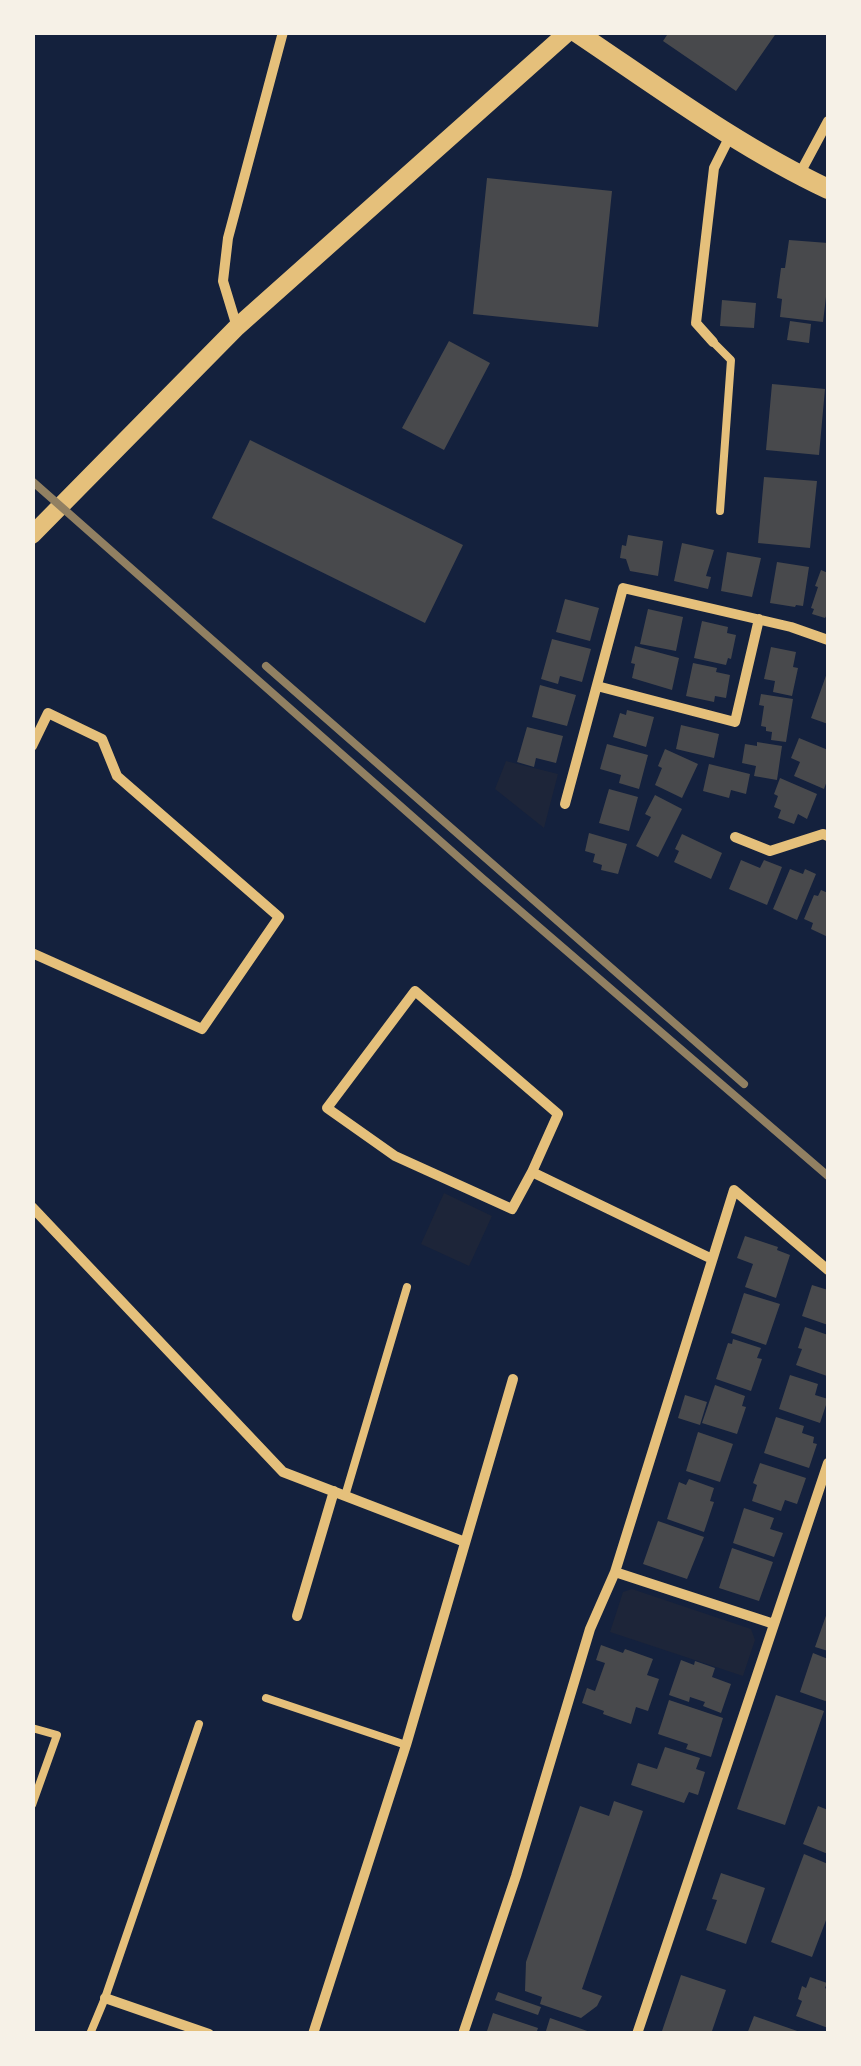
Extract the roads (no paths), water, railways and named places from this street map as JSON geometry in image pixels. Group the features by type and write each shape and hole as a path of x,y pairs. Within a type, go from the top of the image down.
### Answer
{"main road":[{"path":"572,32 731,135 828,189"}],"street":[{"path":"237,327 223,282 228,238 283,32"},
{"path":"32,535 237,327 572,32"},
{"path":"799,175 828,121"},
{"path":"714,342 696,323 714,168 731,135"},
{"path":"565,804 624,588 792,627 828,640"},
{"path":"596,686 735,722 758,619"},
{"path":"32,746 48,713 102,739 116,776 279,917 202,1029 32,953"},
{"path":"735,837 770,851 823,834 828,836"},
{"path":"415,991 558,1114 532,1172 512,1209 394,1156 327,1108 415,991"},
{"path":"532,1172 712,1259"},
{"path":"463,2034 516,1876 590,1630 615,1572 734,1190 828,1270"},
{"path":"32,1207 283,1472 466,1542"},
{"path":"312,2034 406,1744 513,1379"},
{"path":"637,2034 828,1463"},
{"path":"297,1616 340,1494"},
{"path":"615,1572 774,1624"},
{"path":"105,1998 173,2028 210,2034"}],"lane":[{"path":"714,342 731,360 720,511"},
{"path":"340,1494 407,1287"},
{"path":"266,1698 406,1744"},
{"path":"90,2034 199,1724"},
{"path":"32,1728 57,1735 32,1804"}],"railway":[{"path":"32,481 482,878 828,1176"},
{"path":"266,666 744,1084"}]}
